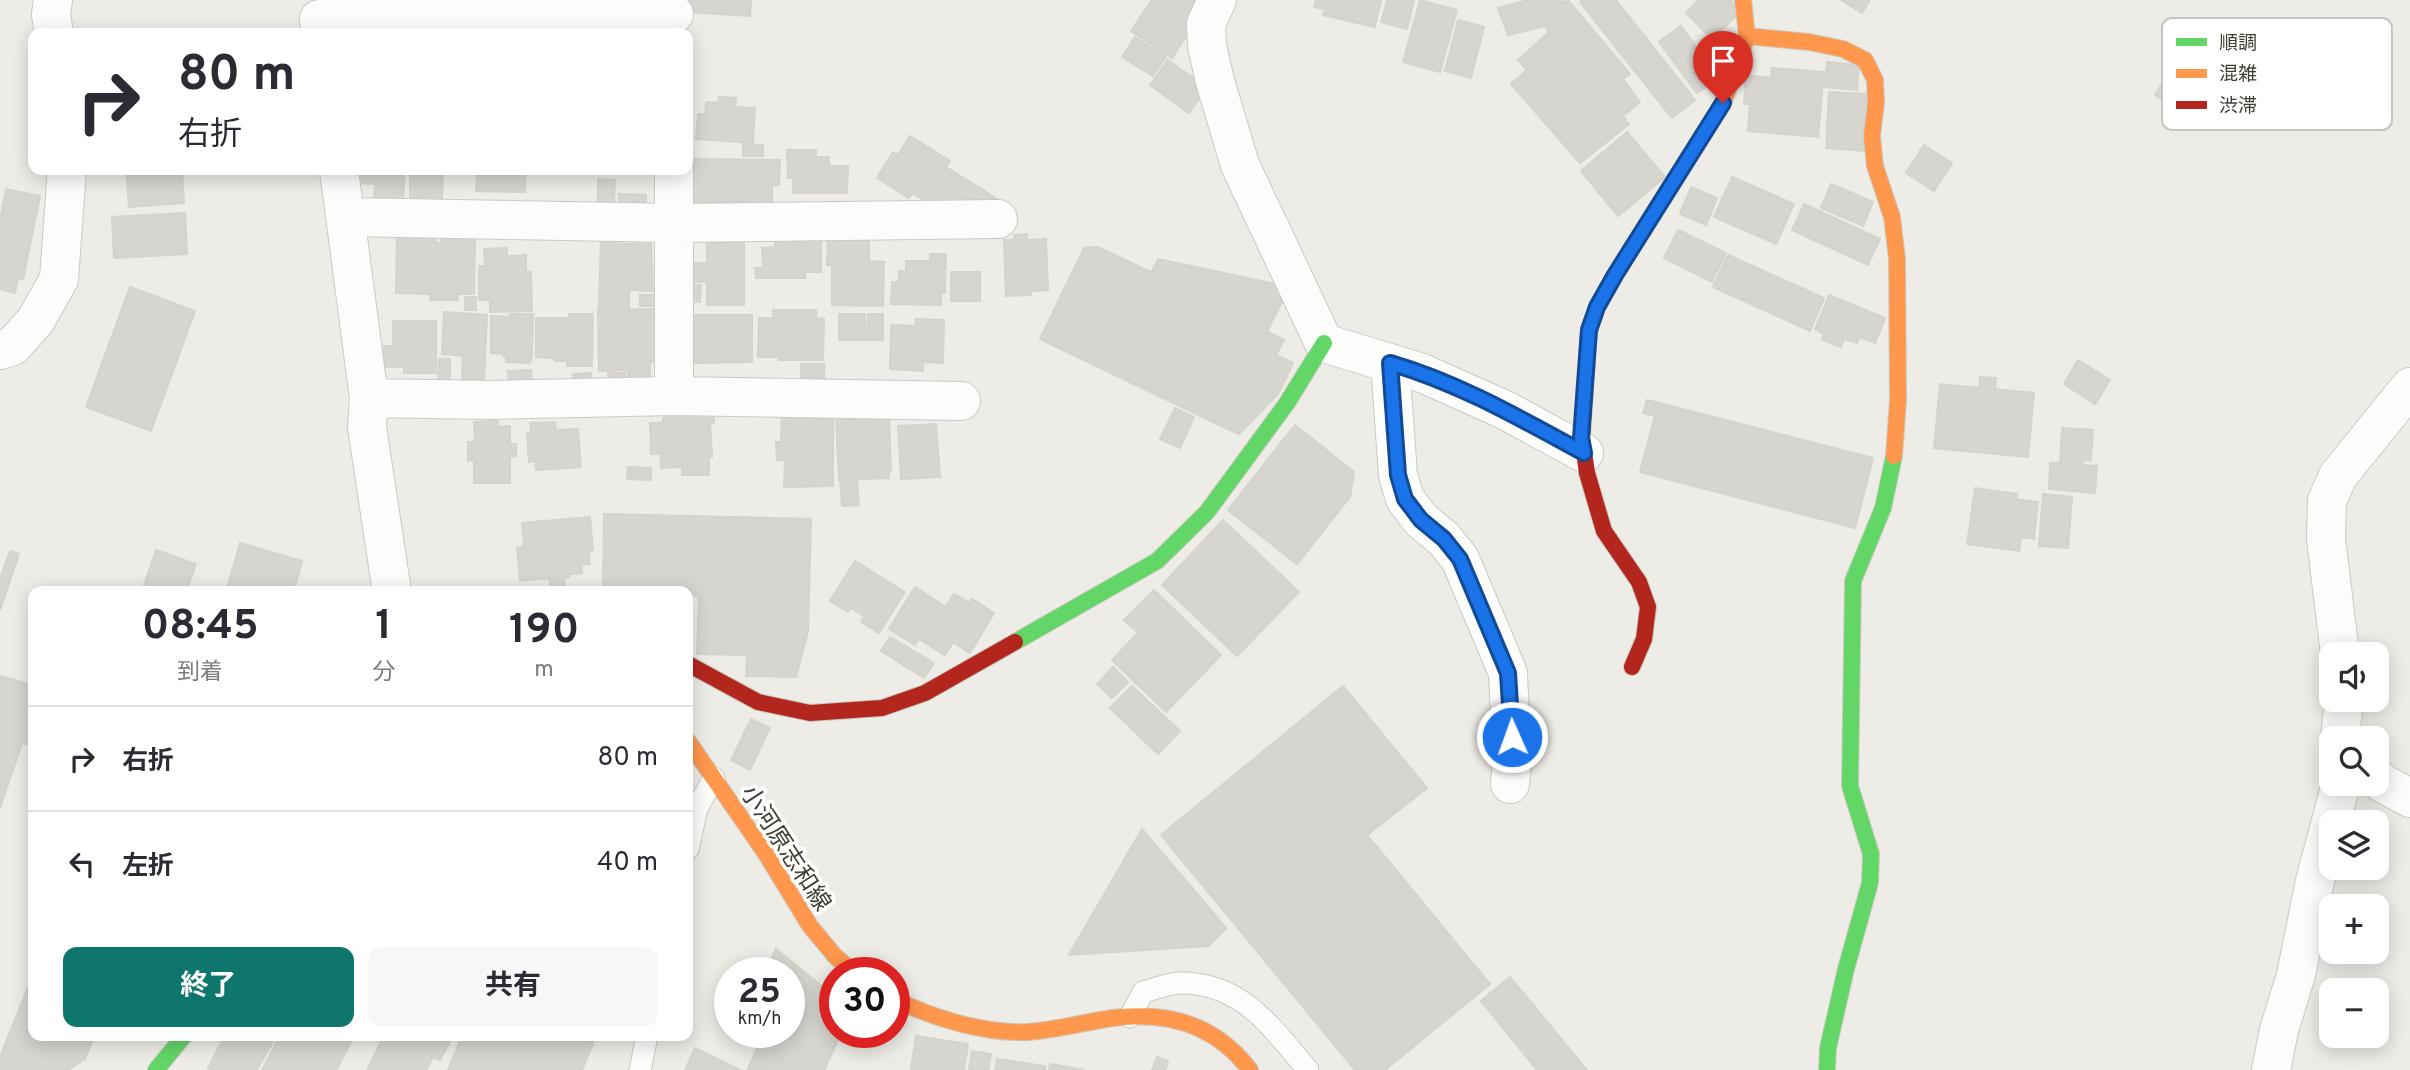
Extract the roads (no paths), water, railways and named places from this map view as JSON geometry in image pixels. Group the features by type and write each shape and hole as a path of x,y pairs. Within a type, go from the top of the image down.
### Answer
{"street":[{"path":"53,0 53,28"},
{"path":"1217,0 1206,24 1208,46 1215,81 1240,165 1324,343 1422,373 1505,410 1584,453"},
{"path":"1632,667 1644,639 1648,607 1639,582 1604,531 1587,473 1581,438 1589,330 1597,307 1622,264 1723,103 1747,36 1742,0"},
{"path":"320,28 319,19 672,16"},
{"path":"1747,36 1829,45 1850,51 1865,60 1878,91 1872,138 1876,170 1894,223 1898,269 1895,443 1889,484 1880,517 1853,581 1850,786 1871,854 1870,883 1846,969 1828,1048 1827,1070"},
{"path":"0,350 13,346 36,320 60,279 67,175"},
{"path":"341,175 369,398 367,427 391,586"},
{"path":"674,175 674,396"},
{"path":"346,217 674,223 998,219"},
{"path":"693,667 758,702 810,713 882,709 925,693 1157,561 1207,512 1287,403 1324,343"},
{"path":"1390,363 1398,475 1405,499 1421,520 1444,539 1460,559 1508,673 1512,763 1510,784"},
{"path":"2339,642 2326,539 2327,502 2338,476 2410,387"},
{"path":"369,398 490,400 674,396 961,401"},
{"name":"小河原志和線","path":"693,748 766,855 810,926 836,957"},
{"path":"2389,787 2410,798"},
{"path":"2271,1070 2338,796"},
{"path":"910,1005 944,1018 1026,1032 1116,1017 1163,1016 1200,1028 1232,1047 1250,1070"},
{"path":"156,1070 180,1041"}],"lane":[{"path":"693,823 696,808 714,778"},
{"path":"1130,1017 1143,992 1177,983 1222,990 1244,1002 1264,1018 1308,1070"},
{"path":"639,1070 646,1041"}]}
